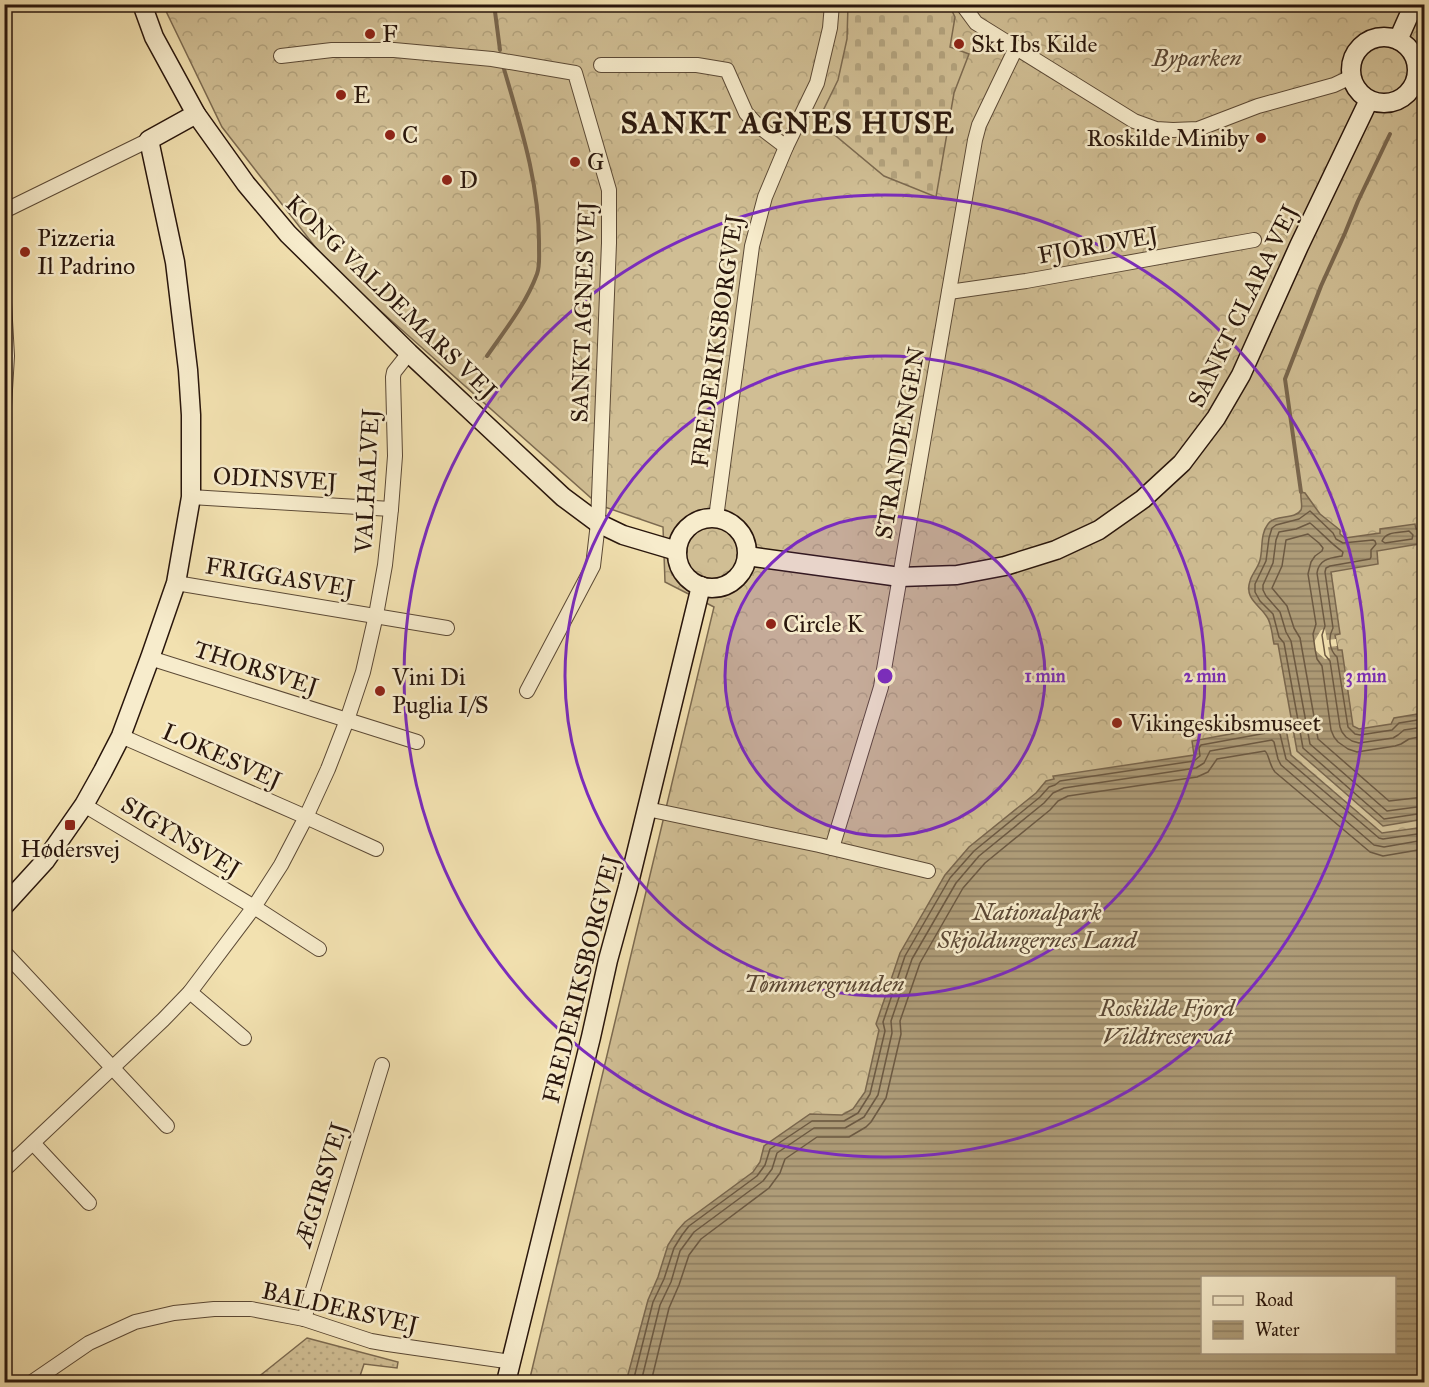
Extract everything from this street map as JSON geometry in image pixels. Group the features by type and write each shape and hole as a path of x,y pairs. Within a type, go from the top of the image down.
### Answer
{"main road":[{"name":"KONG VALDEMARS VEJ","path":"142,4 154,37 196,114 246,184 288,234 409,353 563,497 598,523 623,534 677,551"},
{"path":"1398,40 1414,4"},
{"path":"1385,37 1398,40 1408,47 1414,56 1420,80 1398,100 1379,103 1369,100 1361,94 1351,77 1353,58 1357,50 1372,39 1385,37"},
{"name":"SANKT CLARA VEJ","path":"747,556 900,576 957,575 1005,566 1056,550 1099,530 1143,499 1182,463 1216,418 1241,375 1299,246 1369,100"},
{"path":"4,906 45,861 84,805 121,736 176,583 192,497 191,414 175,262 149,140 196,114"},
{"path":"716,518 736,527 742,535 747,556 739,575 731,582 711,588 691,581 683,573 677,551 680,540 694,523 716,518"},
{"name":"FREDERIKSBORGVEJ","path":"506,1383 701,586"}],"street":[{"name":"FREDERIKSBORGVEJ","path":"716,518 752,246 765,197 821,71 830,28 832,4"},
{"path":"962,4 976,23 1134,121 1156,129 1198,129 1269,103 1334,85 1351,77"},
{"name":"STRANDENGEN","path":"832,848 881,687 975,140 979,125 1016,48"},
{"name":"SANKT AGNES VEJ","path":"281,56 332,50 394,50 492,59 575,73 609,190 598,523 593,566 527,691"},
{"path":"601,65 697,65 727,70 746,113 757,125 786,147"},
{"path":"4,211 149,140"},
{"name":"FJORDVEJ","path":"949,292 1037,279 1254,240"},
{"path":"4,303 7,356 4,406"},
{"name":"VALHALVEJ","path":"4,1170 190,992 254,907 281,865 306,817 347,720 363,672 376,615 386,565 391,509 394,456 393,377 394,372 409,353"},
{"name":"ODINSVEJ","path":"192,497 391,509"},
{"name":"FRIGGASVEJ","path":"176,583 376,615"},
{"path":"376,615 447,628"},
{"name":"THORSVEJ","path":"150,658 347,720"},
{"path":"347,720 417,742"},
{"name":"LOKESVEJ","path":"121,736 306,817"},
{"name":"SIGYNSVEJ","path":"84,805 254,907"},
{"path":"647,809 928,871"},
{"path":"306,817 376,849"},
{"path":"254,907 319,949"},
{"path":"4,952 167,1126"},
{"path":"190,992 244,1038"},
{"name":"ÆGIRSVEJ","path":"304,1319 382,1065"},
{"path":"33,1143 89,1203"},
{"name":"BALDERSVEJ","path":"32,1383 89,1342 135,1322 153,1317 220,1309 251,1309 304,1319 371,1341 512,1362"}],"green space":[{"name":"Nationalpark Skjoldungernes Land","path":"163,5 1424,5 1424,1382 529,1382 714,607 665,582 663,527 599,505 330,266 222,127"},
{"path":"848,5 949,5 955,17 950,47 969,54 954,93 936,197 884,176 818,121 838,80 847,39"},
{"path":"307,1338 398,1362 397,1368 364,1364 358,1382 252,1382"}],"water":[{"path":"1301,492 1305,493 1320,514 1340,530 1340,534 1345,538 1380,533 1380,529 1415,524 1416,529 1424,528 1424,543 1377,551 1378,564 1331,572 1340,634 1335,635 1338,650 1342,650 1353,726 1359,729 1391,724 1394,718 1424,713 1424,819 1383,826 1297,751 1278,644 1274,644 1269,620 1251,597 1249,587 1260,560 1265,528 1275,519 1294,515 1301,510"},
{"name":"Roskilde Fjord Vildtreservat","path":"1285,724 1291,755 1382,833 1424,827 1424,1382 626,1382 648,1300 668,1245 677,1231 685,1222 753,1172 760,1162 764,1146 810,1114 842,1115 853,1109 865,1092 879,1030 876,1024 900,953 945,875 969,847 1036,793 1046,781 1054,779 1053,776 1194,755 1192,741"}],"pier":[{"path":"1325,629 1327,640 1336,639 1337,646 1328,647 1330,658 1325,659 1315,650 1314,642 1321,630"}],"waterway":[{"path":"494,4 500,50"},
{"path":"487,356 527,296 539,264 538,224 533,179 504,69"},
{"path":"1301,492 1285,379 1321,286 1390,134"}],"place":[{"name":"F","path":"370,34"},
{"name":"Skt Ibs Kilde","path":"959,44"},
{"name":"E","path":"341,95"},
{"name":"C","path":"390,135"},
{"name":"Roskilde Miniby","path":"1261,138"},
{"name":"G","path":"575,162"},
{"name":"D","path":"447,180"},
{"name":"Pizzeria Il Padrino","path":"25,252"},
{"name":"Circle K","path":"771,624"},
{"name":"Vini Di Puglia I/S","path":"380,691"},
{"name":"Vikingeskibsmuseet","path":"1117,723"},
{"name":"Hødersvej","path":"70,825"}],"district":[{"name":"SANKT AGNES HUSE","path":"788,123"}],"park label":[{"name":"Byparken","path":"1197,58"},
{"name":"Tømmergrunden","path":"824,984"}]}
